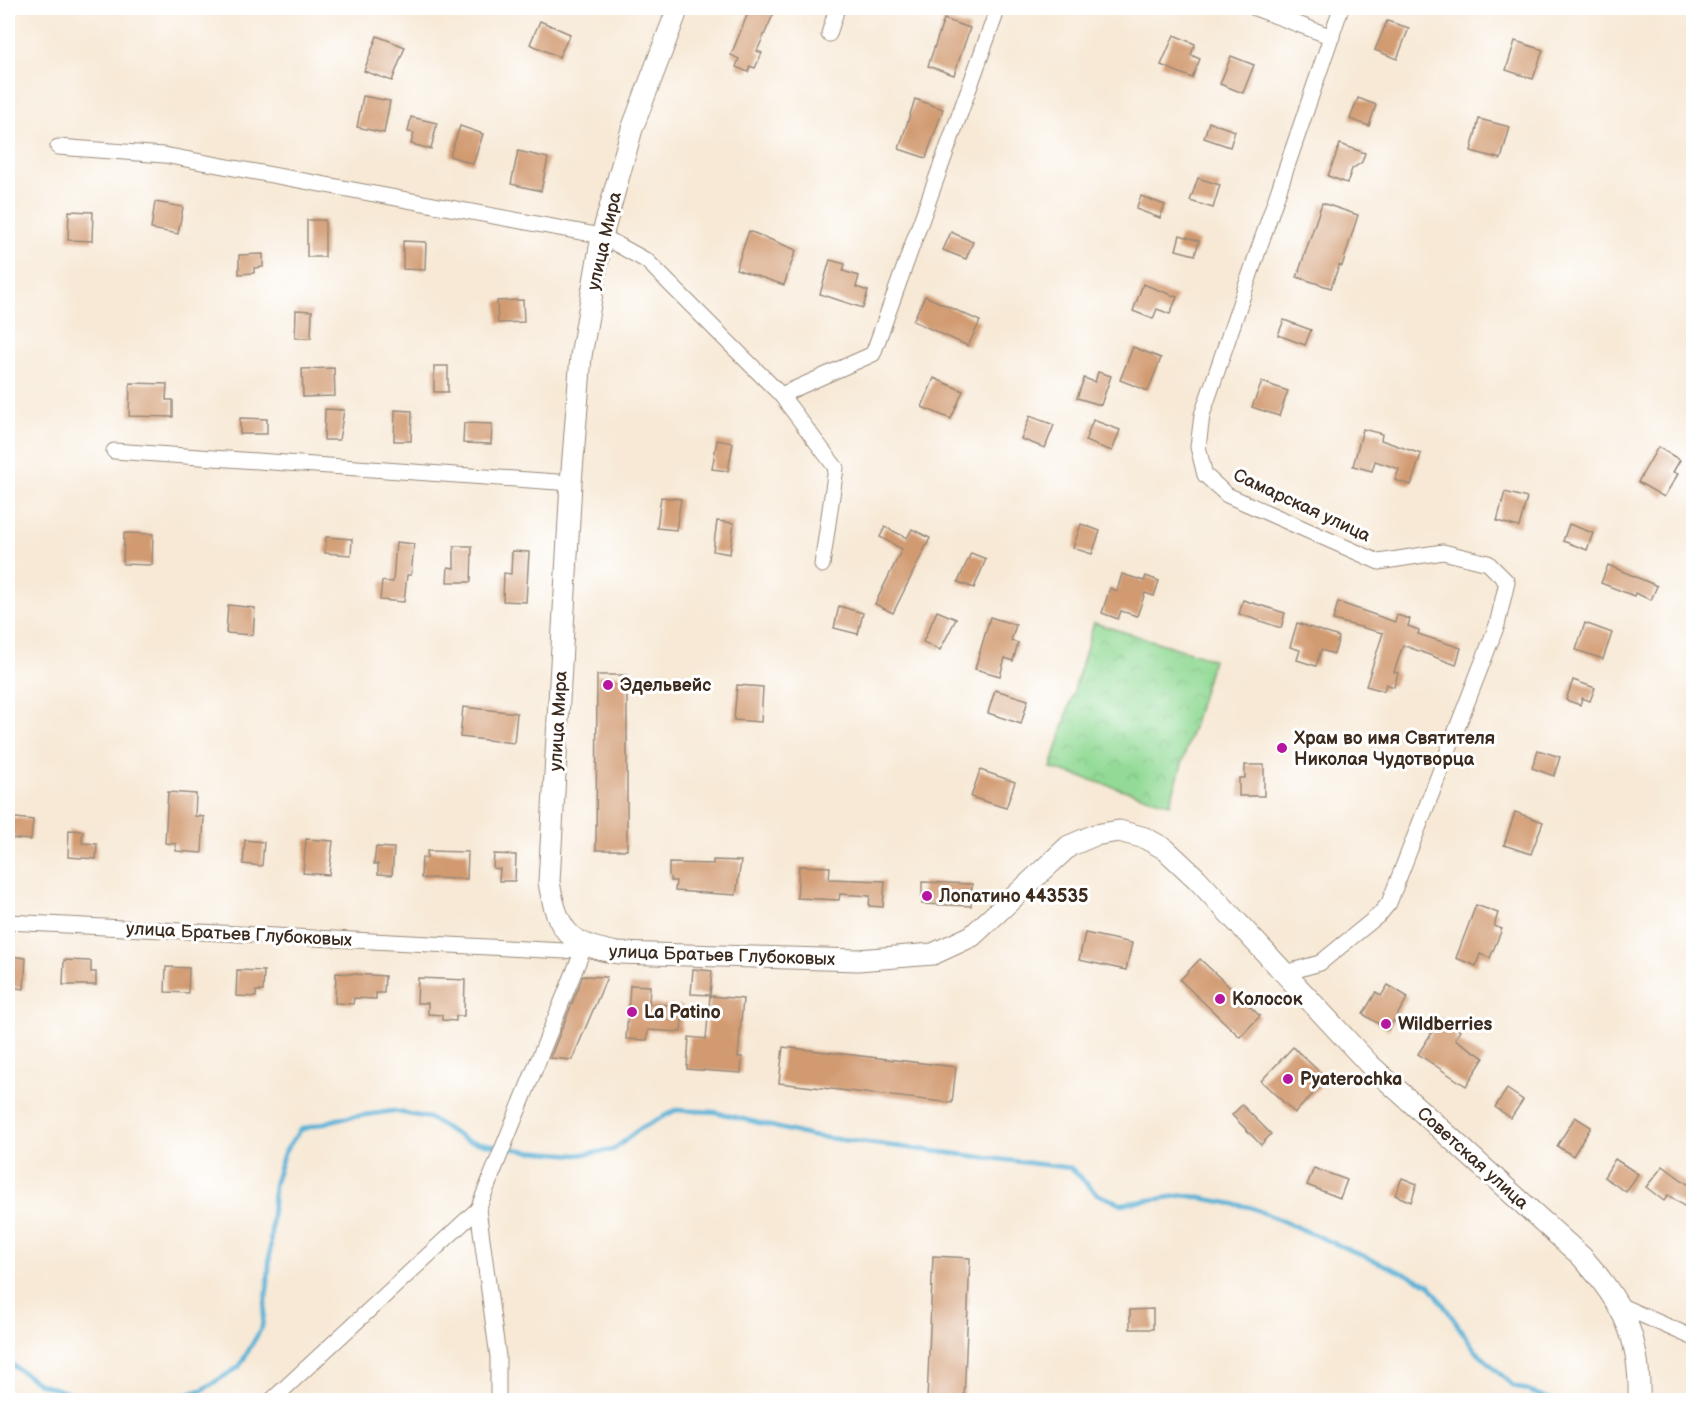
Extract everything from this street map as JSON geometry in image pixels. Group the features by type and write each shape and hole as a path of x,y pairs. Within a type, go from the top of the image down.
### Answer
{"street":[{"name":"улица Мира","path":"585,945 570,935 554,914 549,882 571,483 581,356 602,236 632,129 678,8"},
{"path":"829,34 837,8"},
{"path":"781,395 873,354 998,8"},
{"path":"1255,8 1332,37"},
{"name":"Самарская улица","path":"1285,973 1320,963 1379,915 1389,903 1497,625 1507,582 1488,563 1443,552 1379,562 1227,495 1205,475 1198,447 1202,415 1341,8"},
{"path":"58,147 164,155 602,236 647,261 781,395 836,468 822,565"},
{"path":"114,451 571,483"},
{"name":"улица Братьев Глубоковых","path":"8,922 565,951 585,945 592,949 635,955 858,960 933,954 972,936 1069,846 1095,835 1119,831 1145,838"},
{"name":"Советская улица","path":"1145,838 1165,849 1197,879 1370,1065 1582,1257 1606,1284 1619,1305 1633,1336 1640,1372 1639,1401"},
{"path":"272,1401 478,1209 585,945"},
{"path":"478,1209 498,1357 498,1401"},
{"path":"1619,1305 1694,1338"}],"green space":[{"path":"1094,623 1213,659 1170,804 1051,768"}],"building":[{"path":"750,8 776,8 757,51 762,53 755,68 750,66 748,72 736,67 739,59 731,55"},
{"path":"944,19 970,28 954,75 928,66"},
{"path":"540,21 570,34 559,57 530,44"},
{"path":"1387,21 1409,28 1397,59 1375,50"},
{"path":"1174,35 1195,44 1191,55 1200,59 1192,78 1161,65"},
{"path":"377,36 405,47 392,81 364,71"},
{"path":"1515,41 1543,50 1533,79 1506,70"},
{"path":"1231,56 1254,65 1243,93 1220,84"},
{"path":"363,96 390,101 384,133 357,127"},
{"path":"1358,98 1376,105 1369,126 1350,119"},
{"path":"915,99 943,109 926,158 899,149"},
{"path":"411,117 437,123 431,149 411,144 414,133 408,132"},
{"path":"1479,119 1510,127 1501,159 1471,151"},
{"path":"1209,122 1235,131 1230,147 1204,138"},
{"path":"460,126 483,134 473,164 450,156"},
{"path":"1340,144 1365,153 1362,162 1352,169 1347,183 1328,176"},
{"path":"518,151 548,158 541,191 511,184"},
{"path":"1198,178 1220,185 1213,208 1190,201"},
{"path":"1141,196 1165,205 1160,218 1136,209"},
{"path":"155,202 183,207 178,234 151,229"},
{"path":"1322,203 1358,215 1342,266 1339,265 1331,288 1297,277"},
{"path":"69,211 93,212 92,241 68,240"},
{"path":"307,220 325,220 325,257 307,257"},
{"path":"749,231 796,250 784,285 736,269"},
{"path":"951,232 973,242 966,259 943,250"},
{"path":"1180,235 1199,241 1195,255 1176,250"},
{"path":"403,241 426,242 425,270 403,269"},
{"path":"263,254 263,267 254,268 254,273 239,274 239,255"},
{"path":"830,260 845,264 843,271 859,276 856,287 868,291 863,308 820,294"},
{"path":"1143,284 1177,297 1170,314 1157,309 1153,319 1133,311"},
{"path":"925,296 980,321 968,346 913,321"},
{"path":"523,300 524,322 498,323 497,301"},
{"path":"296,310 312,311 311,338 295,338"},
{"path":"1284,320 1311,330 1305,345 1278,335"},
{"path":"1133,347 1161,358 1148,391 1120,380"},
{"path":"434,366 448,366 448,392 434,392"},
{"path":"334,368 335,396 303,397 302,369"},
{"path":"1098,372 1111,376 1101,405 1077,398 1084,378 1095,382"},
{"path":"934,378 963,391 951,419 922,407"},
{"path":"1262,382 1288,391 1279,416 1252,407"},
{"path":"130,383 167,384 166,400 173,400 173,417 129,416"},
{"path":"325,409 344,410 339,440 324,440"},
{"path":"395,410 412,411 411,441 394,441"},
{"path":"1030,416 1054,425 1045,448 1021,439"},
{"path":"240,418 267,419 267,434 240,434"},
{"path":"1093,420 1120,430 1112,451 1085,441"},
{"path":"464,423 492,424 491,444 463,443"},
{"path":"1363,429 1382,434 1381,440 1421,454 1411,485 1395,480 1399,469 1375,461 1372,471 1353,466"},
{"path":"717,440 733,443 728,471 712,469"},
{"path":"1658,447 1680,460 1673,472 1678,474 1664,497 1638,482"},
{"path":"1505,492 1527,498 1519,527 1497,521"},
{"path":"661,497 681,499 676,530 657,528"},
{"path":"717,521 734,523 730,554 713,551"},
{"path":"1081,524 1100,531 1092,554 1073,548"},
{"path":"1569,524 1593,533 1587,550 1563,541"},
{"path":"885,527 907,538 912,529 930,538 893,613 875,604 902,549 880,537"},
{"path":"124,533 153,534 152,565 123,564"},
{"path":"326,537 352,539 351,555 325,553"},
{"path":"396,542 414,544 411,575 407,575 404,602 380,600 382,581 393,582"},
{"path":"454,546 472,546 471,582 447,582 448,567 454,568"},
{"path":"512,551 529,552 526,602 503,601 504,573 511,574"},
{"path":"971,553 986,559 974,588 958,582"},
{"path":"1608,565 1657,586 1651,600 1601,583"},
{"path":"1122,574 1144,581 1146,576 1159,581 1154,596 1145,593 1137,616 1121,611 1118,619 1102,613 1110,588 1117,591"},
{"path":"1243,600 1285,613 1281,628 1239,614"},
{"path":"1338,602 1395,622 1397,615 1410,619 1408,626 1419,630 1418,634 1461,648 1456,665 1403,645 1394,672 1398,673 1394,687 1386,684 1384,691 1366,686 1383,633 1333,620"},
{"path":"228,605 255,608 253,635 226,633"},
{"path":"839,606 863,613 858,634 834,628"},
{"path":"937,611 956,619 940,650 923,642"},
{"path":"990,617 1016,625 1011,641 1018,643 1013,661 1005,658 1000,676 975,669"},
{"path":"1297,623 1339,637 1334,654 1321,650 1316,666 1297,660 1300,650 1290,647"},
{"path":"1585,623 1612,633 1603,659 1576,650"},
{"path":"597,675 627,675 627,850 596,850"},
{"path":"1573,680 1595,688 1590,701 1582,698 1580,705 1566,700"},
{"path":"737,685 763,687 761,722 734,720"},
{"path":"995,690 1028,700 1021,724 988,713"},
{"path":"463,707 517,713 514,743 460,737"},
{"path":"1538,750 1560,757 1554,776 1532,768"},
{"path":"1245,765 1264,765 1264,796 1239,796 1239,778 1245,778"},
{"path":"980,770 1015,782 1006,808 971,797"},
{"path":"168,792 196,794 195,816 204,817 202,853 176,851 176,844 165,843"},
{"path":"1515,812 1543,822 1531,854 1504,845"},
{"path":"8,817 33,820 31,840 8,838"},
{"path":"69,830 83,831 82,843 97,844 96,859 68,857"},
{"path":"306,839 333,841 329,875 303,873"},
{"path":"245,840 264,842 262,866 243,864"},
{"path":"376,847 394,848 392,875 378,874 378,864 374,864"},
{"path":"427,851 468,852 467,879 421,878 422,858 427,858"},
{"path":"494,854 516,855 515,881 499,881 500,869 493,868"},
{"path":"713,860 741,861 736,895 675,891 676,881 671,881 669,863 713,864"},
{"path":"799,866 830,867 829,879 885,881 883,907 869,906 870,896 840,894 839,900 797,898"},
{"path":"922,882 972,884 971,906 922,904"},
{"path":"1476,905 1498,913 1494,926 1502,929 1490,958 1480,954 1476,966 1456,958"},
{"path":"1085,933 1132,943 1126,970 1079,960"},
{"path":"10,956 26,958 24,989 8,987"},
{"path":"1200,959 1260,1016 1240,1037 1180,980"},
{"path":"64,960 91,961 91,972 96,972 96,985 63,985"},
{"path":"166,967 189,968 188,993 165,992"},
{"path":"693,969 712,971 710,995 691,994"},
{"path":"237,970 264,971 263,991 256,991 256,997 236,996"},
{"path":"336,973 385,976 384,993 376,993 376,999 354,998 353,1004 335,1003"},
{"path":"583,976 607,977 572,1060 550,1058"},
{"path":"418,978 465,980 464,1016 456,1016 456,1021 442,1020 442,1015 428,1014 428,1003 417,1003"},
{"path":"630,985 650,986 649,1004 683,1006 681,1032 648,1030 647,1040 626,1039"},
{"path":"1388,985 1408,997 1388,1030 1363,1014 1376,992 1381,996"},
{"path":"710,996 743,999 738,1057 742,1057 741,1073 687,1069 689,1037 706,1039"},
{"path":"1441,1018 1460,1031 1455,1039 1484,1058 1466,1086 1418,1054"},
{"path":"783,1047 956,1067 952,1103 779,1083"},
{"path":"1293,1047 1327,1079 1295,1113 1261,1081"},
{"path":"1507,1089 1523,1100 1511,1118 1495,1107"},
{"path":"1242,1105 1271,1134 1261,1145 1232,1115"},
{"path":"1575,1117 1591,1127 1573,1156 1557,1146"},
{"path":"1615,1159 1638,1174 1626,1192 1604,1177"},
{"path":"1663,1166 1694,1189 1694,1213 1668,1195 1664,1201 1646,1187"},
{"path":"1314,1168 1347,1180 1340,1198 1307,1185"},
{"path":"1402,1178 1417,1184 1411,1202 1395,1195"},
{"path":"933,1256 970,1258 964,1401 927,1401"},
{"path":"1153,1309 1153,1329 1130,1329 1130,1310"}],"waterway":[{"path":"163,1400 202,1390 239,1367 262,1327 268,1282 274,1185 284,1153 300,1130 338,1119 393,1111 429,1118 467,1141 528,1151 577,1155 613,1150 641,1128 676,1110 715,1112 811,1136 1071,1168 1097,1194 1122,1204 1185,1195 1250,1207 1429,1284 1475,1350 1512,1385 1553,1400"},
{"path":"8,1362 38,1383 90,1400"}],"place":[{"name":"Эдельвейс","path":"608,685"},
{"name":"Храм во имя Святителя Николая Чудотворца","path":"1282,748"},
{"name":"Лопатино 443535","path":"927,896"},
{"name":"Колосок","path":"1220,999"},
{"name":"La Patino","path":"632,1012"},
{"name":"Wildberries","path":"1386,1024"},
{"name":"Pyaterochka","path":"1288,1079"}]}
